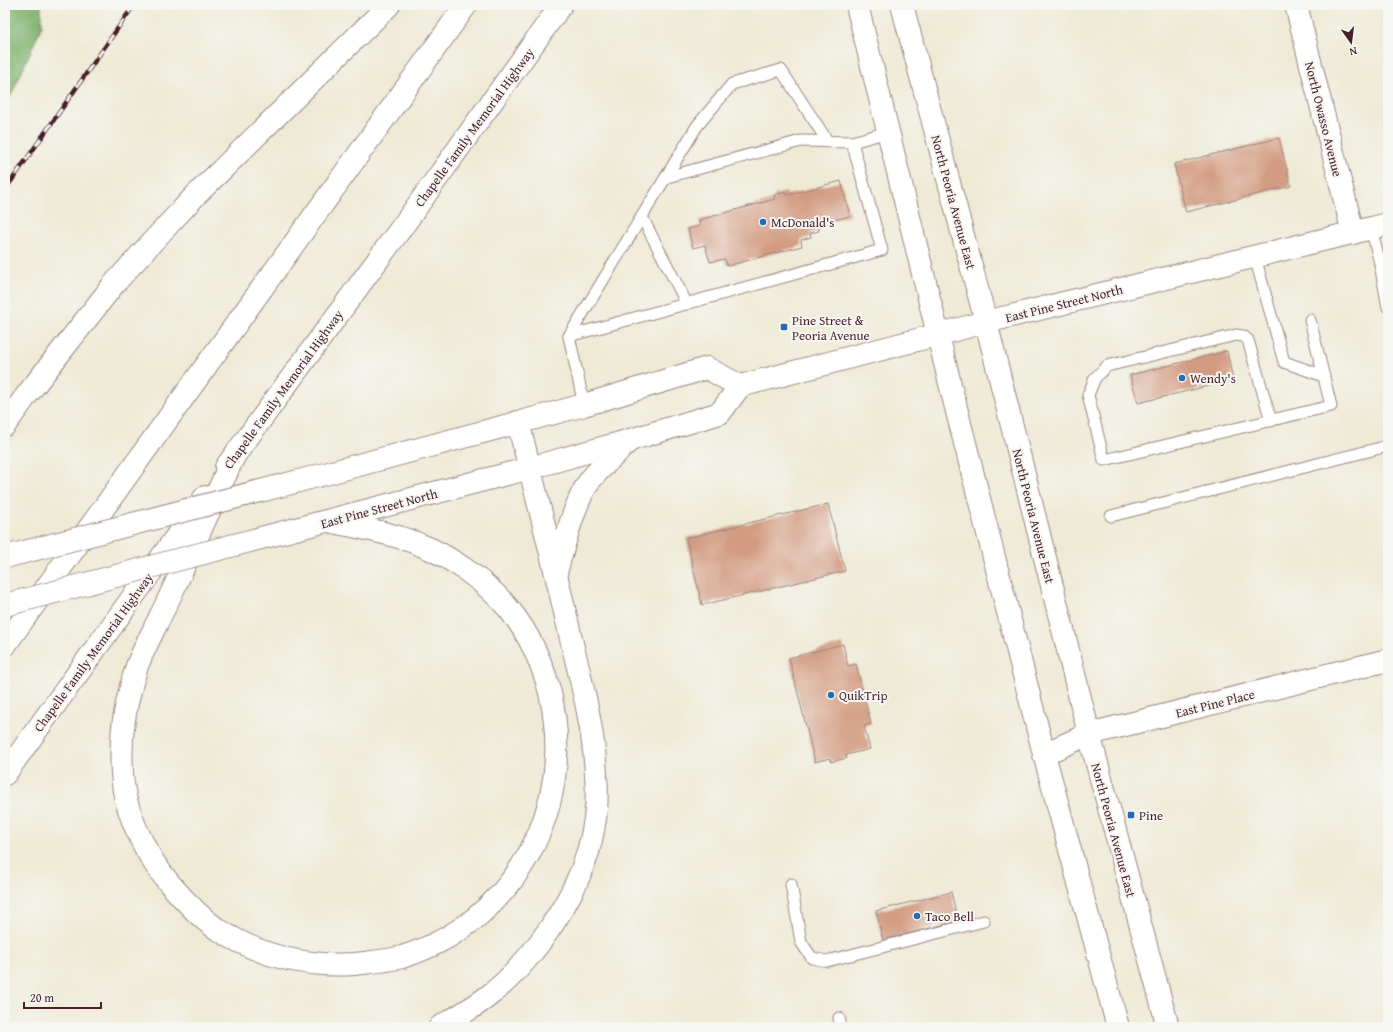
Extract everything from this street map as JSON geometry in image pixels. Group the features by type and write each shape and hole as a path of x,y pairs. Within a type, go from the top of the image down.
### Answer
{"main road":[{"path":"5,425 114,284 153,241 193,198 389,5"},
{"path":"5,645 466,5"},
{"name":"Chapelle Family Memorial Highway","path":"5,774 234,456 410,216 561,5"},
{"path":"856,5 1044,754 1118,1027"},
{"name":"North Peoria Avenue East","path":"902,5 986,322 1089,734 1168,1027"},
{"name":"North Owasso Avenue","path":"1296,5 1371,228"},
{"name":"East Pine Street North","path":"5,605 530,468 630,440 720,413 740,386 938,334 1371,228"},
{"path":"5,557 584,405 707,368 740,386"},
{"path":"440,1027 486,998 509,978 546,933 564,905 580,874 591,841 596,814 593,733 556,572 518,422"},
{"path":"556,572 574,513 584,491 591,479 630,440"},
{"path":"234,456 137,666 127,707 122,737 122,774 126,799 137,831 150,856 166,881 189,905 216,929 247,946 274,956 306,964 341,965 369,963 401,957 429,946 454,934 471,922 498,898 520,868 534,844 545,820 553,790 557,764 557,738 553,704 548,684 539,661 525,634 509,609 491,591 448,558 421,545 390,535 329,521"},
{"name":"East Pine Place","path":"1044,754 1089,734 1388,660"}],"lane":[{"path":"584,405 569,336 697,126 732,84 780,70 828,142"},
{"path":"667,177 801,141 852,142 888,132"},
{"path":"569,336 882,250 852,142"},
{"path":"642,217 687,304"},
{"path":"1371,228 1388,305"},
{"path":"1255,257 1284,362 1324,376"},
{"path":"1271,421 1248,340 1244,336 1236,335 1107,366 1095,378 1088,395 1104,460 1271,421 1332,406 1310,320"},
{"path":"1111,516 1388,446"},
{"path":"791,884 801,942 812,958 827,961 984,921"}],"green space":[{"path":"5,5 41,5 42,26 5,109"}],"building":[{"path":"1279,138 1291,186 1186,212 1174,164"},
{"name":"McDonald's","path":"841,181 850,216 818,224 819,231 810,233 811,237 801,240 802,246 727,266 725,259 710,262 705,245 693,248 688,229 700,226 699,220 775,199 774,195 786,192 787,195"},
{"name":"Wendy's","path":"1227,351 1233,380 1138,403 1130,375"},
{"path":"828,504 845,571 702,605 686,538"},
{"name":"QuikTrip","path":"843,644 848,666 856,664 871,724 864,726 870,749 846,755 847,758 831,762 830,758 815,762 789,658"},
{"name":"Taco Bell","path":"951,892 958,921 883,940 876,911"}],"railway":[{"path":"5,190 134,5"}],"place":[{"name":"McDonald's","path":"763,222"},
{"name":"Pine Street & Peoria Avenue","path":"784,327"},
{"name":"Wendy's","path":"1182,378"},
{"name":"QuikTrip","path":"831,695"},
{"name":"Pine","path":"1131,815"},
{"name":"Taco Bell","path":"917,916"}]}
